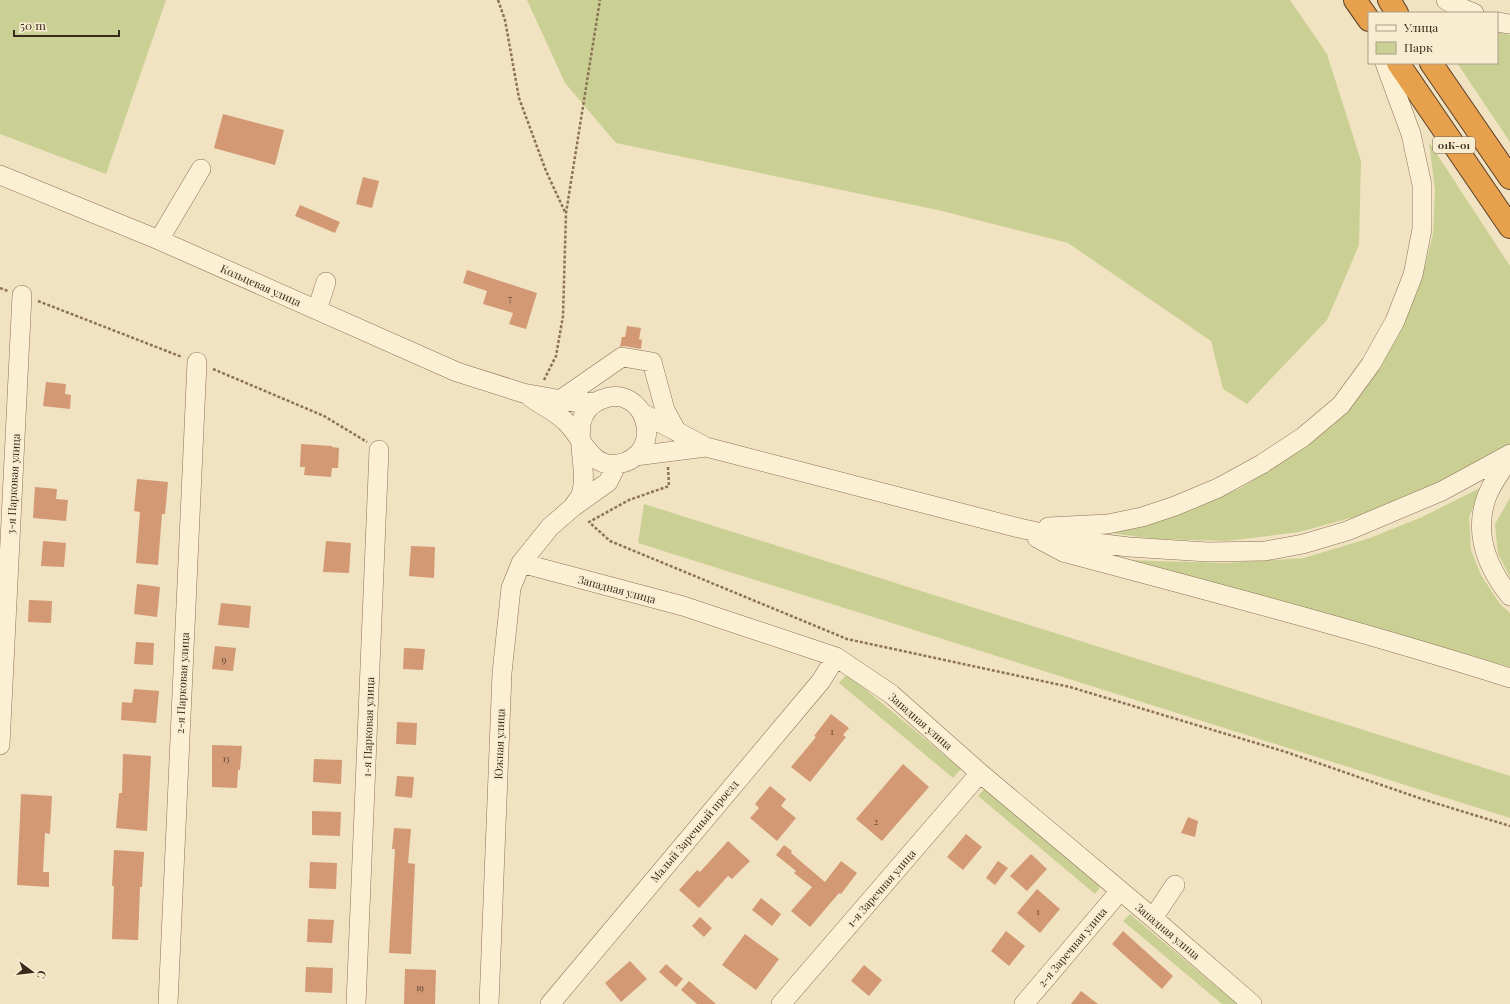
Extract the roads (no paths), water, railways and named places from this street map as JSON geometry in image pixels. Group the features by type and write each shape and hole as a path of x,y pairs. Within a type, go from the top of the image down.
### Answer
{"highway":[{"path":"1388,0 1396,12"},
{"name":"01К-01","path":"1399,64 1510,227"},
{"name":"01К-01","path":"1432,64 1510,178"}],"street":[{"path":"1446,0 1471,12"},
{"path":"1498,22 1510,24"},
{"path":"1019,528 1108,524 1142,517 1175,506 1218,488 1262,464 1303,437 1341,405 1371,364 1395,321 1413,275 1422,229 1422,185 1411,134 1385,64"},
{"path":"160,240 201,169"},
{"name":"Кольцевая улица","path":"0,175 160,240 457,372 523,393"},
{"path":"317,310 326,282"},
{"name":"3-я Парковая улица","path":"0,745 22,295"},
{"path":"560,400 622,357 652,362 665,410 677,432"},
{"name":"2-я Парковая улица","path":"168,1004 197,362"},
{"path":"523,393 579,403 595,402"},
{"path":"523,393 564,420 582,441 587,451 595,459 605,463 616,464 627,461 635,456 644,445 647,436 647,425 644,414 637,405 627,399 617,396 606,397 595,402 587,409 582,419 580,430 582,441 583,482 580,496 573,507"},
{"path":"644,414 706,447 1019,528 1079,541 1129,547 1208,552 1264,550 1303,544 1347,531 1442,491 1510,455"},
{"path":"635,456 706,447"},
{"name":"1-я Парковая улица","path":"356,1004 379,450"},
{"path":"1510,455 1487,496 1480,523 1485,554 1499,582 1510,596"},
{"name":"Южная улица","path":"489,1004 502,673 511,588 521,563 550,527 573,507 608,482 616,464"},
{"path":"1019,528 1063,552 1436,654 1510,678"},
{"name":"Западная улица","path":"521,563 683,606 836,656 890,694 980,773 1153,918 1252,1004"},
{"name":"Малый Заречный проезд","path":"550,1004 821,681 836,656"},
{"name":"1-я Заречная улица","path":"781,1004 980,773"},
{"path":"1153,918 1175,885"},
{"name":"2-я Заречная улица","path":"1024,1004 1120,891"}]}
